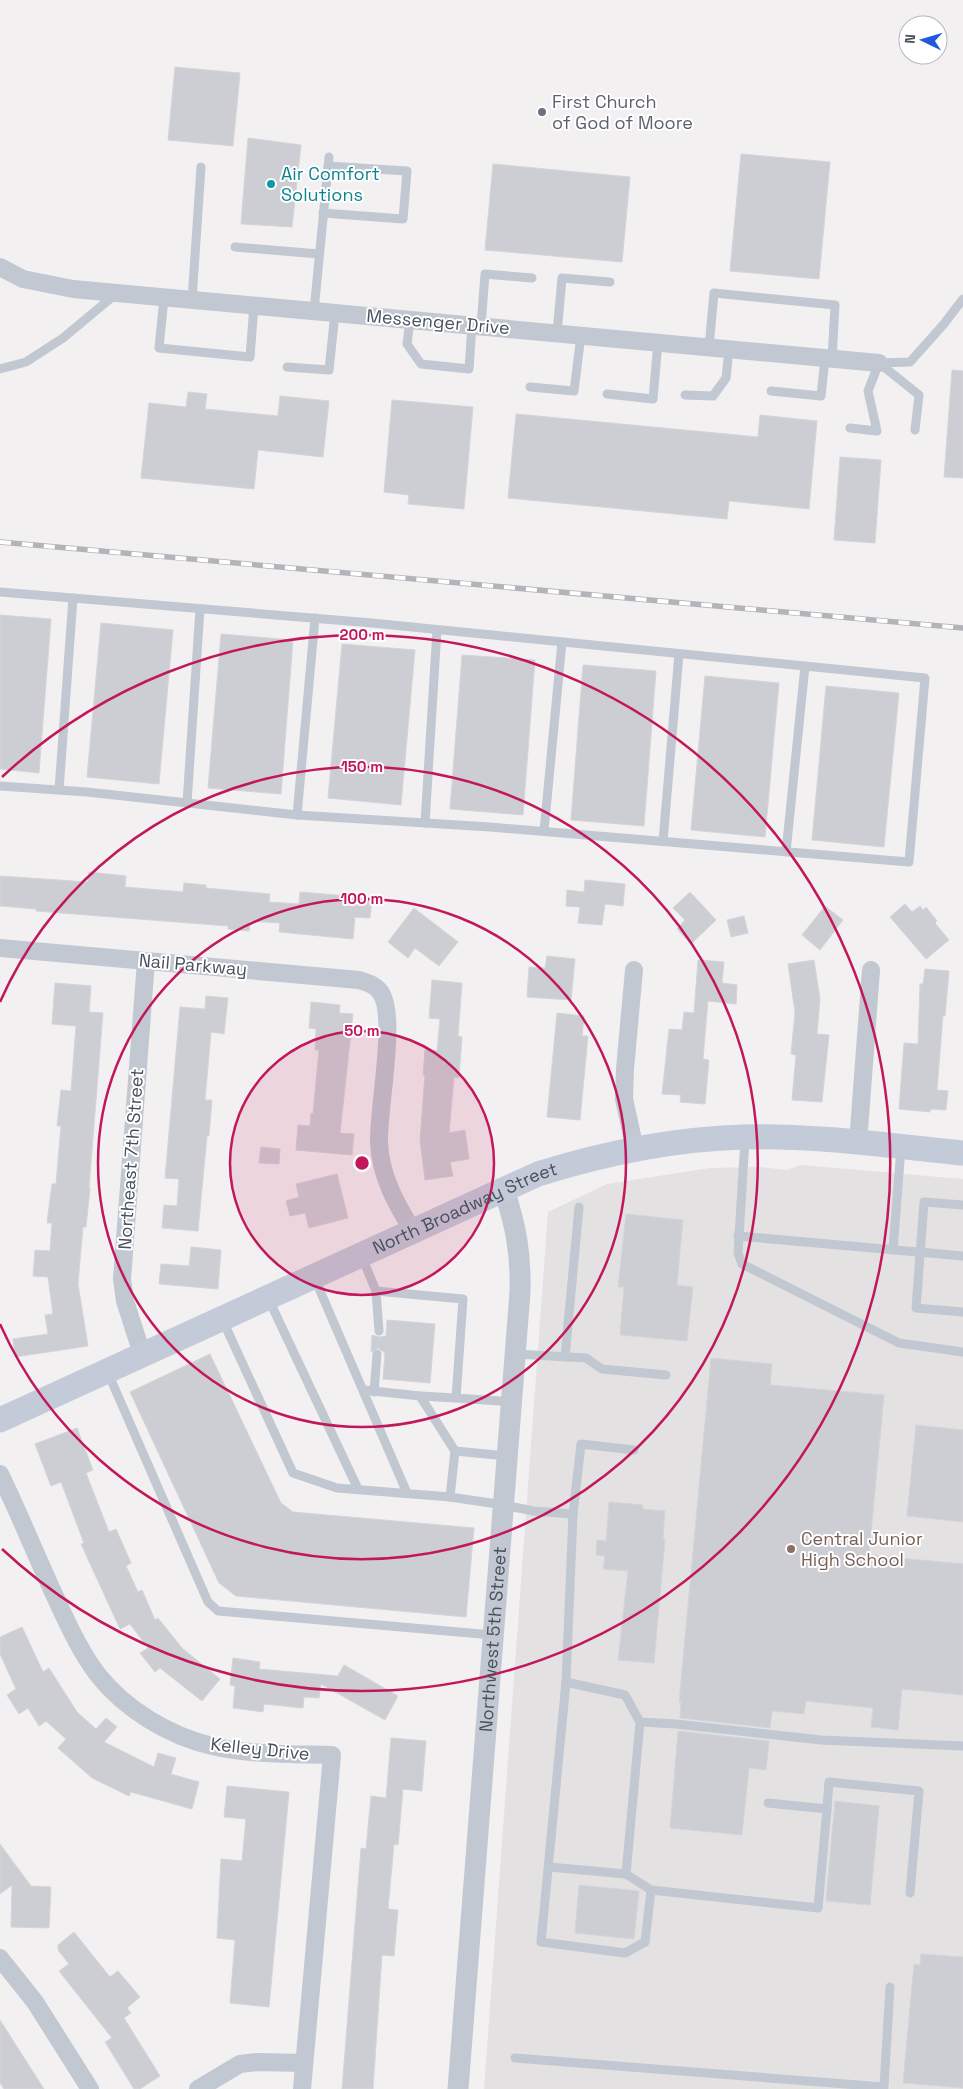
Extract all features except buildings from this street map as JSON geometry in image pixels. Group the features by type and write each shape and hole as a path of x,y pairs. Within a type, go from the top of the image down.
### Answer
{"main road":[{"name":"North Broadway Street","path":"0,1420 538,1174 573,1163 635,1149 708,1139 745,1137 858,1143 963,1152"}],"street":[{"name":"Messenger Drive","path":"2,270 23,279 46,285 117,293 879,364"},
{"name":"Nail Parkway","path":"0,948 359,980 370,983 382,994 387,1011 388,1025 380,1125 381,1156 390,1189 413,1231"},
{"name":"Northeast 7th Street","path":"142,1354 127,1310 122,1279 146,961"},
{"path":"634,970 624,1070 624,1099 635,1149"},
{"path":"858,1143 871,970"},
{"name":"Northwest 5th Street","path":"458,2089 520,1292 520,1252 514,1220 504,1190"},
{"name":"Kelley Drive","path":"0,1474 68,1624 85,1656 99,1676 118,1695 139,1712 162,1726 186,1738 212,1746 238,1750 332,1755 302,2089"},
{"path":"0,1958 35,2002 90,2089"},
{"path":"198,2089 240,2064 257,2062 304,2063"}],"lane":[{"path":"314,311 319,254 323,213 328,162 407,171 403,219 323,213"},
{"path":"192,300 201,167"},
{"path":"235,247 319,254"},
{"path":"410,320 407,344 421,364 468,369 485,274 532,278"},
{"path":"557,333 562,278 610,282"},
{"path":"0,369 26,362 48,348 63,338 117,293"},
{"path":"709,347 714,293 836,305 829,359 821,396 772,391"},
{"path":"164,298 159,348 250,357 254,305"},
{"path":"879,364 910,362 963,299"},
{"path":"287,367 329,370 335,313"},
{"path":"530,387 574,391 581,335"},
{"path":"608,394 654,399 658,342"},
{"path":"685,395 713,396 726,378 729,349"},
{"path":"850,428 877,431 868,392 879,364"},
{"path":"879,364 919,395 915,430"},
{"path":"0,592 315,618 925,678 909,862 544,831 297,815 59,790 0,786"},
{"path":"59,790 73,598"},
{"path":"187,803 200,609"},
{"path":"297,815 315,618"},
{"path":"425,823 438,630"},
{"path":"544,831 562,642"},
{"path":"663,841 679,654"},
{"path":"786,852 805,666"},
{"path":"745,1137 738,1258 748,1268 899,1343 963,1352"},
{"path":"893,1250 901,1147"},
{"path":"963,1205 924,1202 916,1308 963,1312"},
{"path":"565,1357 579,1207"},
{"path":"738,1236 963,1256"},
{"path":"360,1255 376,1291 379,1331"},
{"path":"314,1276 407,1494"},
{"path":"376,1291 463,1299 456,1398"},
{"path":"268,1297 358,1489"},
{"path":"222,1318 293,1473 337,1488 450,1497 504,1504 533,1511 573,1514"},
{"path":"374,1392 377,1354"},
{"path":"516,1354 586,1358 602,1369 666,1375"},
{"path":"107,1371 208,1602 218,1611 493,1635"},
{"path":"364,1390 512,1402"},
{"path":"420,1396 455,1451 450,1497"},
{"path":"634,1450 581,1444 573,1514 566,1682 541,1942 625,1953 645,1942 651,1890"},
{"path":"455,1451 508,1456"},
{"path":"566,1682 624,1695 640,1722 626,1874"},
{"path":"640,1722 676,1724 821,1740 963,1746"},
{"path":"549,1867 626,1874 651,1890 818,1908 829,1782 919,1791 910,1893"},
{"path":"768,1803 827,1809"},
{"path":"515,2058 884,2087 890,1987"}],"shaded area":[{"path":"801,1165 963,1179 963,2089 484,2089 548,1212 607,1184 710,1168 760,1167 787,1170"}],"railway":[{"path":"0,542 963,628"}],"place":[{"name":"First Church of God of Moore","path":"542,112"},
{"name":"Air Comfort Solutions","path":"271,184"},
{"name":"Central Junior High School","path":"791,1549"}]}
